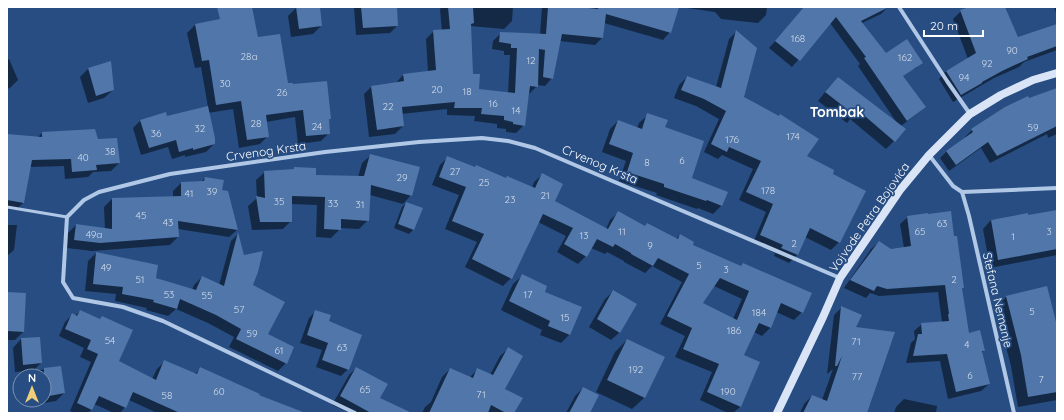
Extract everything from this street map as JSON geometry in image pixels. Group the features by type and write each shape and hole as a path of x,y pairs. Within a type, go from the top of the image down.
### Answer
{"street":[{"path":"899,7 970,114"},
{"name":"Vojvode Petra Bojovića","path":"778,413 840,278 900,190 929,154 970,114 1002,95 1034,80 1057,73"},
{"name":"Crvenog Krsta","path":"67,217 84,200 99,192 170,174 325,152 419,142 482,138 508,141 535,148 840,278"},
{"path":"929,154 953,186 962,192 1057,188"},
{"name":"Stefana Nemanje","path":"962,192 969,216 1014,413"},
{"path":"67,217 63,282 73,298 123,307 163,321 355,413"}],"lane":[{"path":"7,207 67,217"}],"building":[{"path":"217,7 252,7 258,37 280,34 288,83 293,84 327,81 331,119 329,119 330,134 306,136 303,110 266,115 269,137 247,140 241,101 216,105 209,60 202,61 195,24 220,19"},
{"path":"296,7 320,7 322,26 299,29"},
{"path":"361,7 397,7 398,26 363,28"},
{"path":"448,7 473,7 474,23 471,24 473,74 480,74 479,89 515,93 517,48 511,48 511,44 499,42 500,32 546,34 548,7 579,7 598,9 598,7 679,7 671,33 606,14 603,38 562,34 553,79 543,77 545,50 539,49 538,87 530,86 525,126 513,124 513,122 504,120 504,116 481,114 482,108 454,108 455,102 402,107 404,126 377,130 371,86 404,81 403,74 436,70 433,30 450,29"},
{"path":"804,7 889,7 861,21 886,53 907,39 923,63 903,76 926,107 907,121 864,58 866,57 836,17 800,61 775,41"},
{"path":"969,7 1005,7 1018,37 1057,24 1057,46 1027,57 1028,59 1002,71 961,95 946,71 976,53 960,10"},
{"path":"736,30 757,48 744,97 779,116 780,114 819,139 807,156 834,170 833,174 866,191 840,243 810,228 798,255 781,248 783,245 760,235 773,204 746,192 761,161 729,147 727,152 711,144 726,111 704,99 681,90 687,76 721,88"},
{"path":"111,61 114,90 96,96 88,68"},
{"path":"838,77 906,129 895,142 859,111 856,116 825,92"},
{"path":"1057,88 1057,126 997,156 988,142 956,165 946,151 973,132 971,129 1005,107 1028,96 1029,98"},
{"path":"208,106 215,144 179,152 176,140 149,148 140,120 166,112 167,116"},
{"path":"647,113 668,120 665,127 704,141 692,178 728,192 722,206 664,187 664,184 627,172 633,153 609,144 618,120 642,129"},
{"path":"95,129 98,139 117,138 120,163 96,165 97,170 72,172 71,159 32,160 24,203 7,200 7,134 42,137 42,132"},
{"path":"370,154 420,167 412,196 371,185 369,221 341,219 341,230 324,229 325,197 292,196 292,222 260,222 256,196 265,198 264,171 294,169 294,167 316,168 316,175 364,176"},
{"path":"447,156 475,167 476,165 506,178 507,176 535,188 542,173 563,184 555,201 608,229 618,211 645,226 647,223 678,239 680,234 694,242 693,245 741,266 743,263 812,293 803,313 781,303 771,328 759,323 744,355 760,362 741,407 707,392 719,364 683,349 692,328 667,316 689,274 658,258 653,266 615,244 613,247 597,239 587,257 564,244 573,228 543,214 512,279 472,259 484,234 452,221 466,187 439,177","holes":["720,278 749,291 737,320 703,303"]},
{"path":"205,177 224,180 222,190 228,191 238,230 178,221 179,237 100,243 74,240 76,224 112,229 112,198 181,196 181,182 204,181"},
{"path":"406,202 423,208 414,230 398,224"},
{"path":"1057,210 1057,249 998,260 991,220 1028,213 1028,215"},
{"path":"951,211 954,236 957,236 964,288 962,288 969,333 980,330 985,351 982,351 990,384 956,392 947,354 913,356 918,334 922,334 921,323 949,321 945,285 887,289 877,286 874,291 850,280 879,241 891,249 911,246 907,216"},
{"path":"238,232 244,255 263,251 253,285 285,302 268,334 294,347 287,364 236,339 241,329 216,315 180,299 177,309 153,302 154,300 122,294 123,287 93,284 96,252 158,265 156,278 196,290 202,276 224,286"},
{"path":"522,274 547,286 545,292 582,307 570,335 548,326 550,321 509,301"},
{"path":"1047,286 1057,326 1057,392 1028,397 1021,355 1006,296"},
{"path":"613,290 637,304 620,333 597,319"},
{"path":"7,292 26,293 24,332 7,331"},
{"path":"841,306 862,315 856,327 895,332 867,413 803,413 812,395 827,401 842,356 837,366 835,366"},
{"path":"80,310 100,319 102,316 133,330 119,361 156,380 164,360 197,374 200,367 260,394 259,395 303,413 180,413 133,392 126,408 99,396 92,410 77,403 98,354 87,349 91,340 65,329 72,313 77,316"},
{"path":"315,310 331,315 329,321 362,335 349,370 322,360 328,343 307,335"},
{"path":"40,337 42,363 23,365 21,338"},
{"path":"627,339 665,357 645,398 607,380"},
{"path":"508,347 523,356 505,389 523,398 514,413 506,413 491,405 488,413 429,413 450,368 473,378 477,368 493,375"},
{"path":"61,366 65,393 52,395 52,368 44,368"},
{"path":"356,367 388,384 380,398 412,413 371,413 340,396"},
{"path":"583,387 599,395 590,413 569,413"}],"district":[{"name":"Tombak","path":"837,112"}]}
